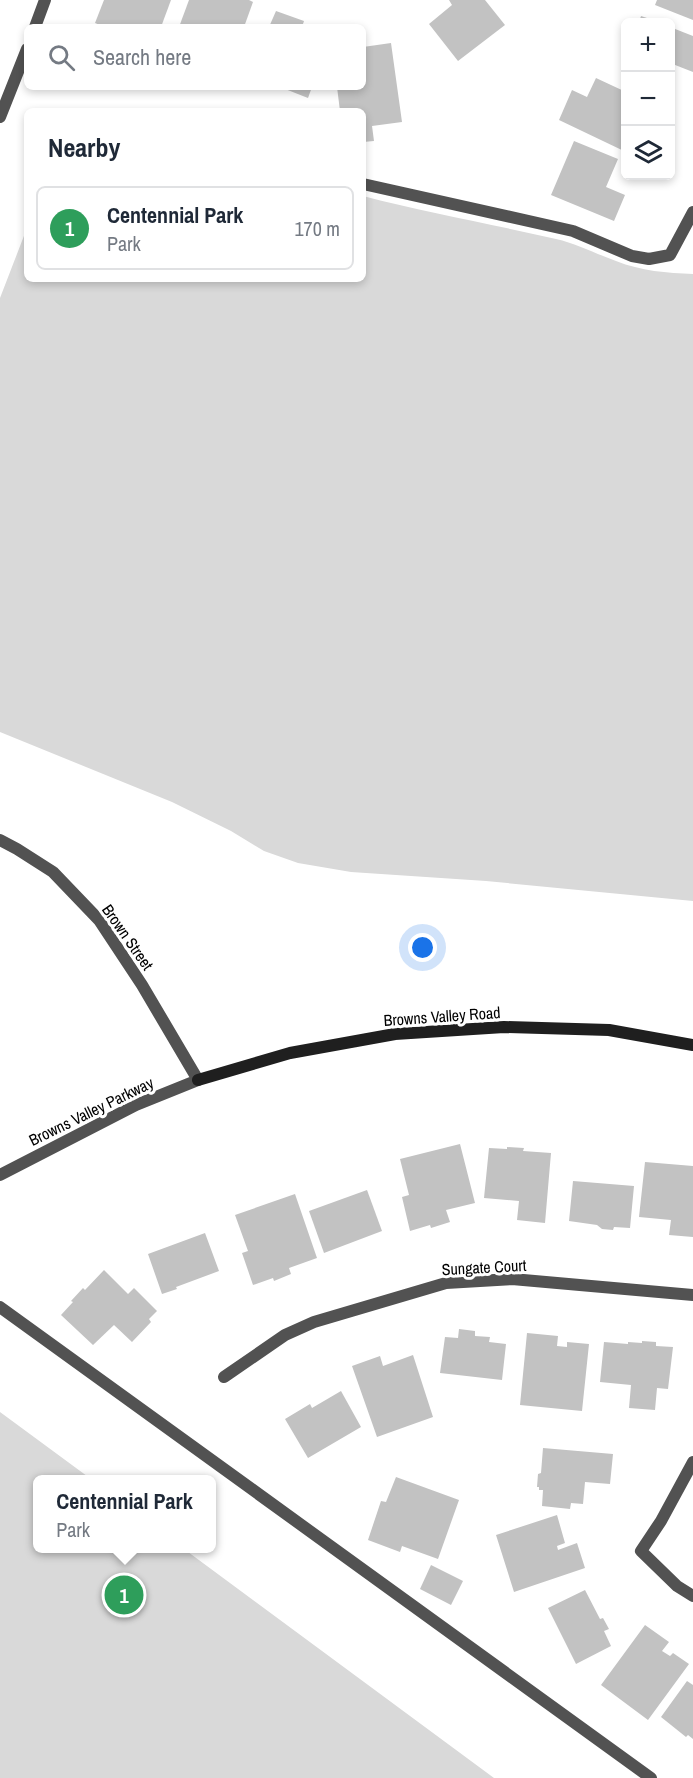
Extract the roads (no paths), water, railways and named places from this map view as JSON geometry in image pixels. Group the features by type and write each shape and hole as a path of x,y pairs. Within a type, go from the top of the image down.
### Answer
{"main road":[{"name":"Browns Valley Road","path":"198,1080 290,1053 395,1034 504,1027 609,1030 693,1045"}],"street":[{"path":"36,24 45,0"},
{"path":"0,117 24,57"},
{"path":"366,185 573,231 632,256 649,259 670,255 693,212"},
{"name":"Brown Street","path":"0,840 53,873 99,920 142,985 198,1080"},
{"name":"Browns Valley Parkway","path":"0,1175 136,1105 198,1080"},
{"name":"Sungate Court","path":"224,1377 285,1335 314,1322 446,1283 512,1279 693,1295"},
{"path":"0,1307 651,1778"},
{"path":"693,1462 661,1521 641,1551 677,1586 693,1596"}],"place":[{"name":"Centennial Park","path":"124,1595"}]}
